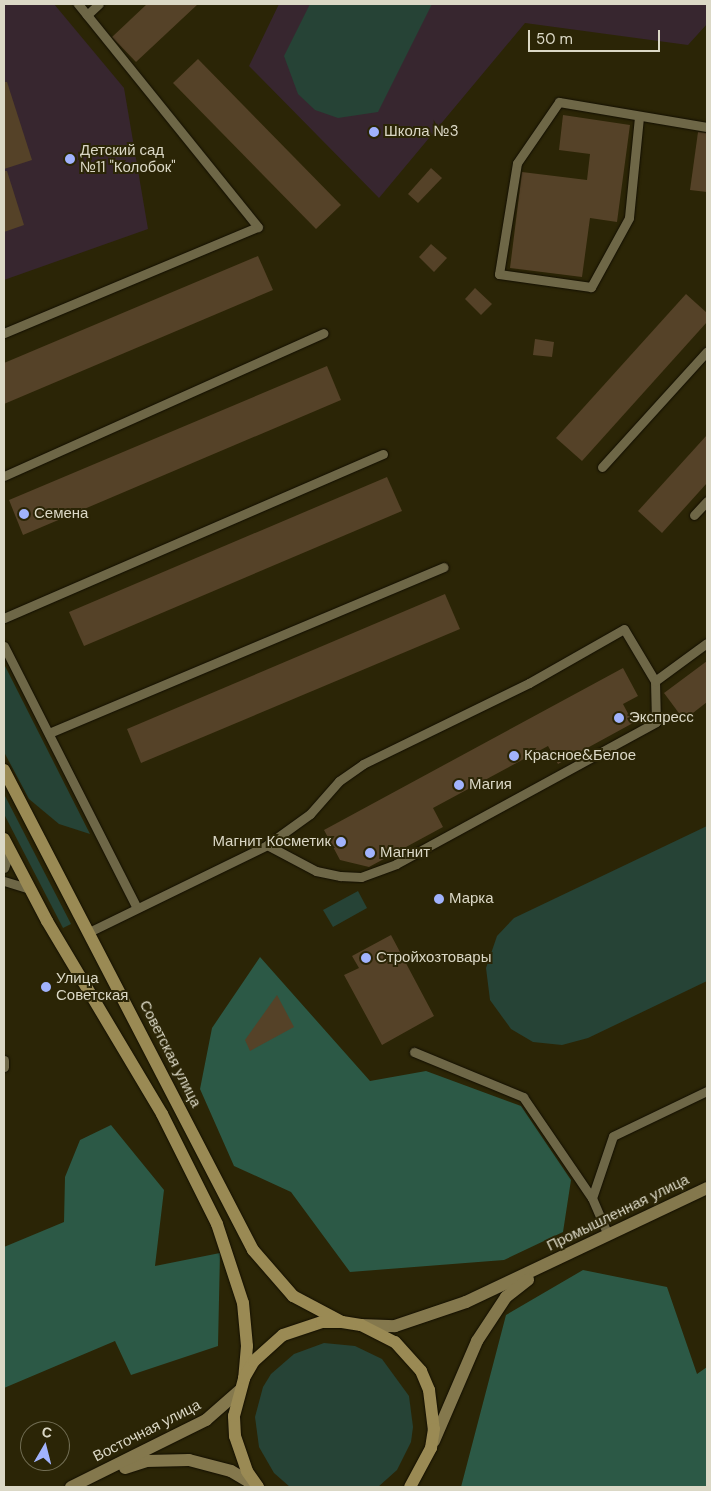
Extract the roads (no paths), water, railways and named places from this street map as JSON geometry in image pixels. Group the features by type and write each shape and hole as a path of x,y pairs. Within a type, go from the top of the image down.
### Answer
{"main road":[{"name":"Советская улица","path":"4,770 253,1250 273,1276 309,1308 342,1322"},
{"path":"4,839 30,889 162,1114 197,1183 228,1252 241,1296 247,1346 244,1378"},
{"path":"258,1487 247,1471 235,1436 239,1391 244,1378 254,1361 283,1336 315,1324 342,1322 361,1325 395,1342 421,1372 434,1408 431,1448 410,1487"}],"street":[{"name":"Промышленная улица","path":"361,1325 388,1326 411,1321 543,1268 608,1234 707,1188"},
{"name":"Промышленная улица","path":"431,1448 477,1341 495,1311 543,1268"},
{"name":"Восточная улица","path":"71,1487 206,1420 239,1391"},
{"name":"Восточная улица","path":"91,1478 146,1462 189,1460 231,1471 258,1487"}],"lane":[{"path":"4,333 258,227 78,4"},
{"path":"87,15 99,4"},
{"path":"639,117 629,218 591,287 499,274 517,164 559,102 707,128"},
{"path":"4,476 324,333"},
{"path":"602,467 707,351"},
{"path":"4,618 383,454"},
{"path":"694,515 707,501"},
{"path":"49,733 443,567"},
{"path":"89,932 136,906 267,845 310,814 339,781 364,764 529,683 624,629 655,681 656,722 396,864 361,877 340,876 316,871 267,845"},
{"path":"655,681 707,643"},
{"path":"4,646 136,906"},
{"path":"4,868 10,851"},
{"path":"4,881 30,889"},
{"path":"414,1052 523,1097 592,1198 608,1234"},
{"path":"4,1060 4,1067"},
{"path":"592,1198 613,1136 707,1091"}],"place":[{"name":"Школа №3","path":"374,132"},
{"name":"Детский сад №11 \"Колобок\"","path":"70,159"},
{"name":"Семена","path":"24,514"},
{"name":"Экспресс","path":"619,718"},
{"name":"Красное&Белое","path":"514,756"},
{"name":"Магия","path":"459,785"},
{"name":"Магнит Косметик","path":"341,842"},
{"name":"Магнит","path":"370,853"},
{"name":"Марка","path":"439,899"},
{"name":"Стройхозтовары","path":"366,958"},
{"name":"Улица Советская","path":"46,987"}]}
